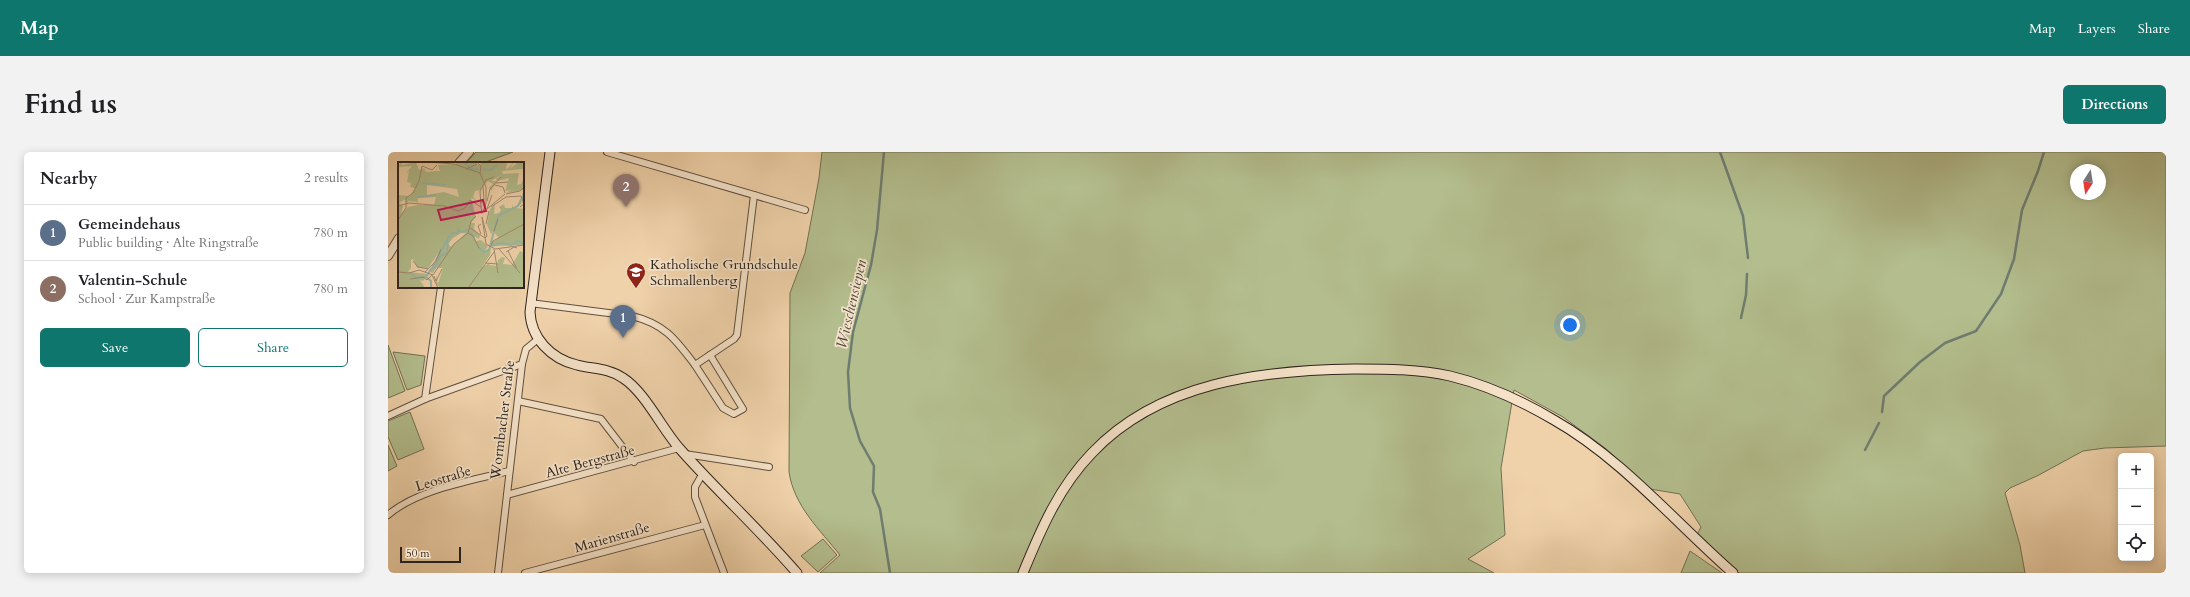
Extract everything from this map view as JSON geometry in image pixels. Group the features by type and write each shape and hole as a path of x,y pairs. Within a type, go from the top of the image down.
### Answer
{"main road":[{"path":"550,155 530,303 530,320 538,339 550,352 567,362 604,370 623,377 636,391 682,451 797,573"},
{"path":"1023,573 1045,523 1062,490 1092,452 1109,437 1142,413 1173,398 1218,383 1258,376 1318,370 1375,369 1433,373 1468,381 1519,401 1555,420 1601,452 1733,573"}],"street":[{"path":"459,162 469,152"},
{"path":"607,152 806,210"},
{"path":"695,365 734,339 737,335 754,195"},
{"path":"388,256 398,240"},
{"path":"425,399 442,288"},
{"path":"530,303 632,316 646,320 669,333 695,365 724,409 734,414 743,409 710,355"},
{"name":"Wormbacher Straße","path":"498,573 522,364 526,349 538,339"},
{"path":"388,416 425,399 522,364"},
{"path":"518,401 601,419 634,462"},
{"path":"682,451 769,467"},
{"name":"Alte Bergstraße","path":"507,496 634,462 682,451"},
{"name":"Leostraße","path":"388,515 407,502 424,495 509,471"},
{"path":"703,473 694,493 724,573"},
{"name":"Marienstraße","path":"525,573 705,525"}],"green space":[{"path":"476,152 513,152 486,162 467,162"},
{"path":"822,152 2166,152 2166,446 2105,448 2083,451 2037,476 2010,488 2005,493 2020,545 2025,573 1739,573 1697,535 1701,527 1680,494 1650,489 1605,448 1563,417 1514,390 1501,468 1505,535 1468,559 1494,573 820,573 840,555 816,527 802,507 796,496 789,472 790,293 805,253 819,178"},
{"path":"388,345 405,391 388,398"},
{"path":"393,352 425,356 421,385 407,390"},
{"path":"410,412 424,449 398,460 388,437 388,421"},
{"path":"388,445 397,466 388,471"},
{"path":"823,539 837,555 818,572 801,556"},
{"path":"1690,551 1722,573 1681,573"}],"waterway":[{"name":"Wieschensiepen","path":"884,152 877,230 871,265 853,332 848,372 850,408 860,441 874,466 873,492 880,509 890,573"},
{"path":"1720,152 1743,216 1748,258"},
{"path":"1882,412 1884,396 1920,362 1945,343 1976,331 2001,294 2014,259 2022,210 2044,152"},
{"path":"1741,318 1746,295 1747,274"},
{"path":"1865,450 1879,423"}],"place":[{"name":"Valentin-Schule","path":"626,207"},
{"name":"Katholische Grundschule Schmallenberg","path":"636,289"},
{"name":"Gemeindehaus","path":"623,338"}]}
